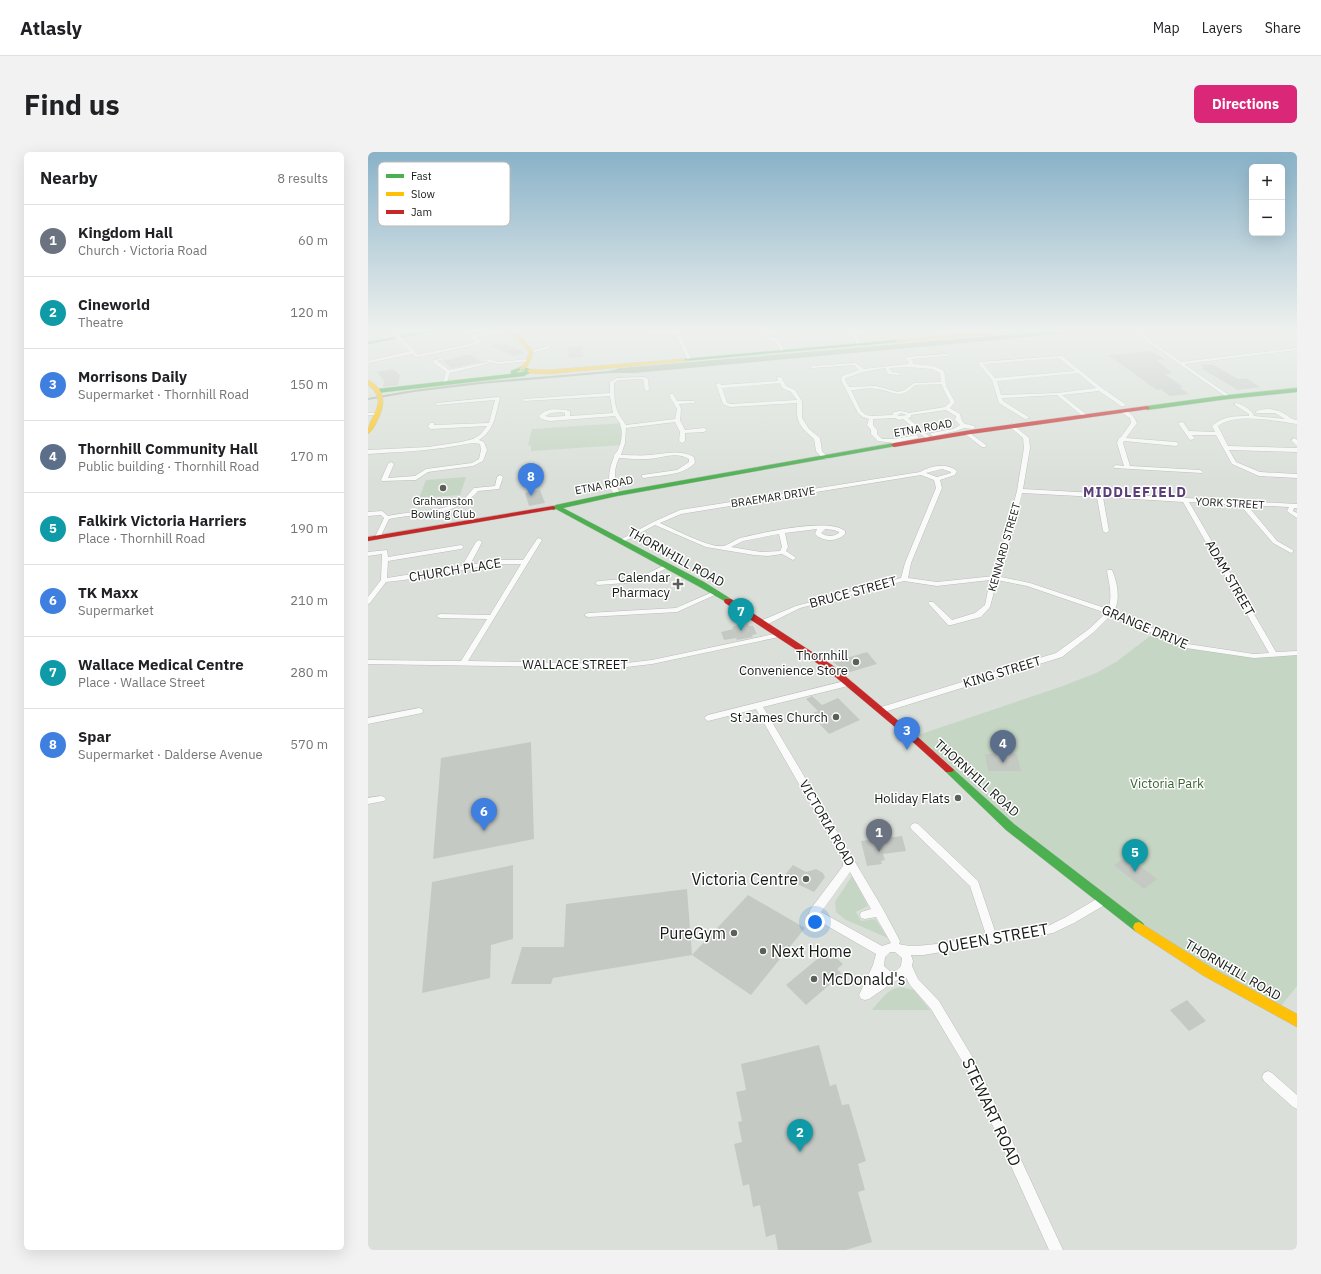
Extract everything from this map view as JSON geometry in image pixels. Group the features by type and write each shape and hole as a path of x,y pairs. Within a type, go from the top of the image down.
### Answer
{"street":[{"path":"379,395 445,382 464,380"},
{"path":"615,380 612,382 612,394 616,414 623,423 624,436 611,472 617,494"},
{"path":"646,380 647,390"},
{"path":"777,380 719,385 725,404 730,406 800,401"},
{"path":"780,380 784,387 793,392 800,401 799,418 807,430 817,438 819,451 825,458"},
{"path":"843,380 850,396 861,414 871,419 907,416 947,408 953,402 944,383 914,384 907,391 898,393 876,387 848,389"},
{"path":"994,380 1001,402 1027,418"},
{"path":"1089,380 1132,417 1134,423 1120,442 1127,467"},
{"path":"1205,380 1228,397"},
{"path":"368,382 379,395 380,405 372,414 368,432"},
{"path":"999,397 1058,394 1100,389"},
{"name":"ETNA ROAD","path":"368,539 556,507 617,494 825,458 968,429 1012,426 1085,416 1123,408 1297,390"},
{"path":"1283,392 1297,400"},
{"path":"539,399 540,394"},
{"path":"524,400 612,394"},
{"path":"1058,394 1085,416"},
{"path":"672,395 679,409 677,420 683,432 682,440"},
{"path":"368,452 443,446 474,440 483,436 491,424 499,397 437,404"},
{"path":"676,403 694,402"},
{"path":"1237,404 1251,413 1252,418"},
{"path":"1270,406 1276,411"},
{"path":"947,408 958,415 958,420 984,446"},
{"path":"1257,412 1281,412 1290,421"},
{"path":"567,417 616,414"},
{"path":"907,416 931,437"},
{"path":"1297,422 1234,418 1220,421 1215,426 1234,463 1260,474 1297,476"},
{"path":"871,419 870,425 874,430 874,434 880,440"},
{"path":"623,427 677,420"},
{"path":"1181,423 1192,439"},
{"path":"432,424 431,427 491,424"},
{"name":"KENNARD STREET","path":"931,603 951,623 978,615 988,606 1020,491 1028,443 1026,438 1012,426"},
{"path":"683,432 704,430"},
{"path":"1188,433 1218,434"},
{"path":"873,444 880,440 894,441 916,437"},
{"path":"1122,439 1176,444"},
{"path":"391,464 384,480 416,478 426,472 436,469 473,464 481,460 484,450 482,443 474,440"},
{"path":"1226,448 1297,450"},
{"path":"616,456 648,457 685,454 692,458 692,463 685,468 644,476"},
{"path":"1116,466 1200,472"},
{"path":"654,467 658,474"},
{"path":"904,579 908,563 939,488 934,477 953,474 954,471 943,467 932,468 921,473"},
{"name":"BRAEMAR DRIVE","path":"621,541 680,512 921,473 934,477"},
{"path":"378,537 387,518 396,515 454,507 466,501 476,489 497,488 500,477"},
{"name":"YORK STREET","path":"1020,491 1297,506"},
{"path":"1100,496 1106,531"},
{"name":"ADAM STREET","path":"1185,500 1274,655"},
{"path":"1242,503 1275,542 1291,551"},
{"name":"YORK STREET","path":"1297,506 1292,507 1290,511 1297,516"},
{"name":"THORNHILL ROAD","path":"556,507 715,593 829,667 881,710 1010,827 1104,900 1185,959 1215,977 1297,1021"},
{"path":"368,514 382,513 387,518"},
{"path":"655,523 700,542 714,546 749,553 771,555 783,552 793,558"},
{"path":"725,548 737,541 812,527 822,528"},
{"path":"782,532 785,547 783,552"},
{"path":"463,664 539,540"},
{"path":"465,567 479,542"},
{"path":"384,560 461,547"},
{"path":"368,554 384,551 384,580 368,602"},
{"name":"CHURCH PLACE","path":"384,580 497,562 526,562"},
{"path":"598,583 639,580 667,566"},
{"path":"1110,571 1114,602 1111,612"},
{"name":"BRUCE STREET","path":"763,623 798,606 904,579 937,584 996,578"},
{"name":"GRANGE DRIVE","path":"996,578 1028,584 1111,612 1186,646 1254,656 1297,653"},
{"path":"588,615 677,610 715,593"},
{"name":"KING STREET","path":"881,710 1059,655 1084,637 1111,612"},
{"path":"440,616 491,617"},
{"name":"WALLACE STREET","path":"368,662 618,666 652,662 779,635"},
{"path":"708,718 849,683"},
{"name":"VICTORIA ROAD","path":"758,706 897,945"},
{"path":"368,721 419,712"},
{"path":"368,802 381,799"},
{"path":"915,827 974,884 993,940"},
{"path":"848,860 849,865 847,869 814,913 882,952 878,958 878,966 884,973 914,982"},
{"name":"QUEEN STREET","path":"882,952 897,945 923,950 1049,930 1070,920 1104,900"},
{"path":"865,915 878,912"},
{"path":"897,945 906,955 908,966 914,982"},
{"name":"QUEEN STREET","path":"878,966 864,995 906,971 908,966 923,950"},
{"name":"STEWART ROAD","path":"914,982 936,1005 972,1066 1056,1250"},
{"path":"1268,1077 1297,1103"}],"green space":[{"path":"623,423 622,445 531,451 531,446 528,445 532,429"},
{"name":"Grahamston Bowling Club","path":"466,477 460,495 419,498 426,480"},
{"name":"Victoria Park","path":"1154,633 1186,646 1254,656 1297,653 1297,986 1277,1011 1104,900 912,737 1060,687 1096,673 1116,662"},
{"path":"852,876 868,906 856,912 861,921 875,919 888,938 846,920 836,912 835,902"},
{"path":"901,987 914,990 930,1010 872,1010 888,992"}],"shaded area":[{"path":"525,380 414,392 368,400 368,398 428,388 488,381"}],"building":[{"path":"399,380 398,385 383,387 384,381"},
{"path":"1143,380 1174,380 1183,387 1179,387 1189,394 1170,396 1161,389 1157,390"},
{"path":"1222,380 1249,380 1260,387 1238,390"},
{"path":"540,490 545,503 529,506 525,493"},
{"path":"747,622 749,626 753,626 757,634 752,635 753,637 737,640 736,638 724,640 721,632 733,629 732,627"},
{"name":"Thornhill Convenience Store","path":"867,652 877,664 847,673 833,662"},
{"name":"St James Church","path":"812,696 822,705 838,698 860,720 829,734 817,721 819,720 813,713 818,711 806,699"},
{"path":"531,742 534,839 433,859 441,758"},
{"path":"985,754 1017,754 1021,771 988,771"},
{"path":"902,836 906,851 883,854 885,860 881,861 882,864 867,866 861,841"},
{"path":"1127,856 1157,879 1144,889 1114,865"},
{"path":"513,865 513,939 491,945 490,978 422,993 432,882"},
{"name":"Victoria Centre","path":"793,865 806,872 816,869 823,873 825,877 814,892 783,877"},
{"path":"687,889 692,955 553,978 551,984 511,984 522,947 564,947 566,904"},
{"path":"748,895 805,928 751,995 692,955"},
{"name":"McDonald's","path":"828,950 843,964 837,969 842,974 806,1005 786,985"},
{"path":"1187,1000 1206,1021 1189,1031 1170,1010"},
{"path":"819,1045 830,1086 836,1084 842,1105 849,1104 866,1161 858,1164 865,1190 858,1192 872,1242 846,1250 778,1250 775,1234 766,1237 760,1205 753,1207 749,1184 743,1186 734,1144 742,1142 738,1122 742,1121 736,1092 746,1090 741,1064"}],"traffic: fast":[{"path":"377,391 470,380"},
{"path":"1147,408 1228,397 1297,390"},
{"path":"553,508 617,494 894,445"},
{"path":"556,507 701,584 728,601"},
{"path":"949,770 1010,827 1139,927"}],"traffic: slow":[{"path":"368,382 376,388 381,401 379,412 368,432"},
{"path":"1139,927 1208,972 1297,1021"}],"traffic: jam":[{"path":"894,445 971,432 1147,408"},
{"path":"368,539 553,508"},
{"path":"728,601 829,667 949,770"}],"place":[{"name":"Grahamston Bowling Club","path":"443,488"},
{"name":"Spar","path":"531,496"},
{"name":"Calendar Pharmacy","path":"678,584"},
{"name":"Wallace Medical Centre","path":"741,631"},
{"name":"Thornhill Convenience Store","path":"856,662"},
{"name":"St James Church","path":"836,717"},
{"name":"Morrisons Daily","path":"907,750"},
{"name":"Thornhill Community Hall","path":"1003,763"},
{"name":"Holiday Flats","path":"958,798"},
{"name":"TK Maxx","path":"484,831"},
{"name":"Kingdom Hall","path":"879,852"},
{"name":"Falkirk Victoria Harriers","path":"1135,872"},
{"name":"Victoria Centre","path":"806,879"},
{"name":"PureGym","path":"734,933"},
{"name":"Next Home","path":"763,951"},
{"name":"McDonald's","path":"814,979"},
{"name":"Cineworld","path":"800,1152"}],"district":[{"name":"MIDDLEFIELD","path":"1135,492"}]}
